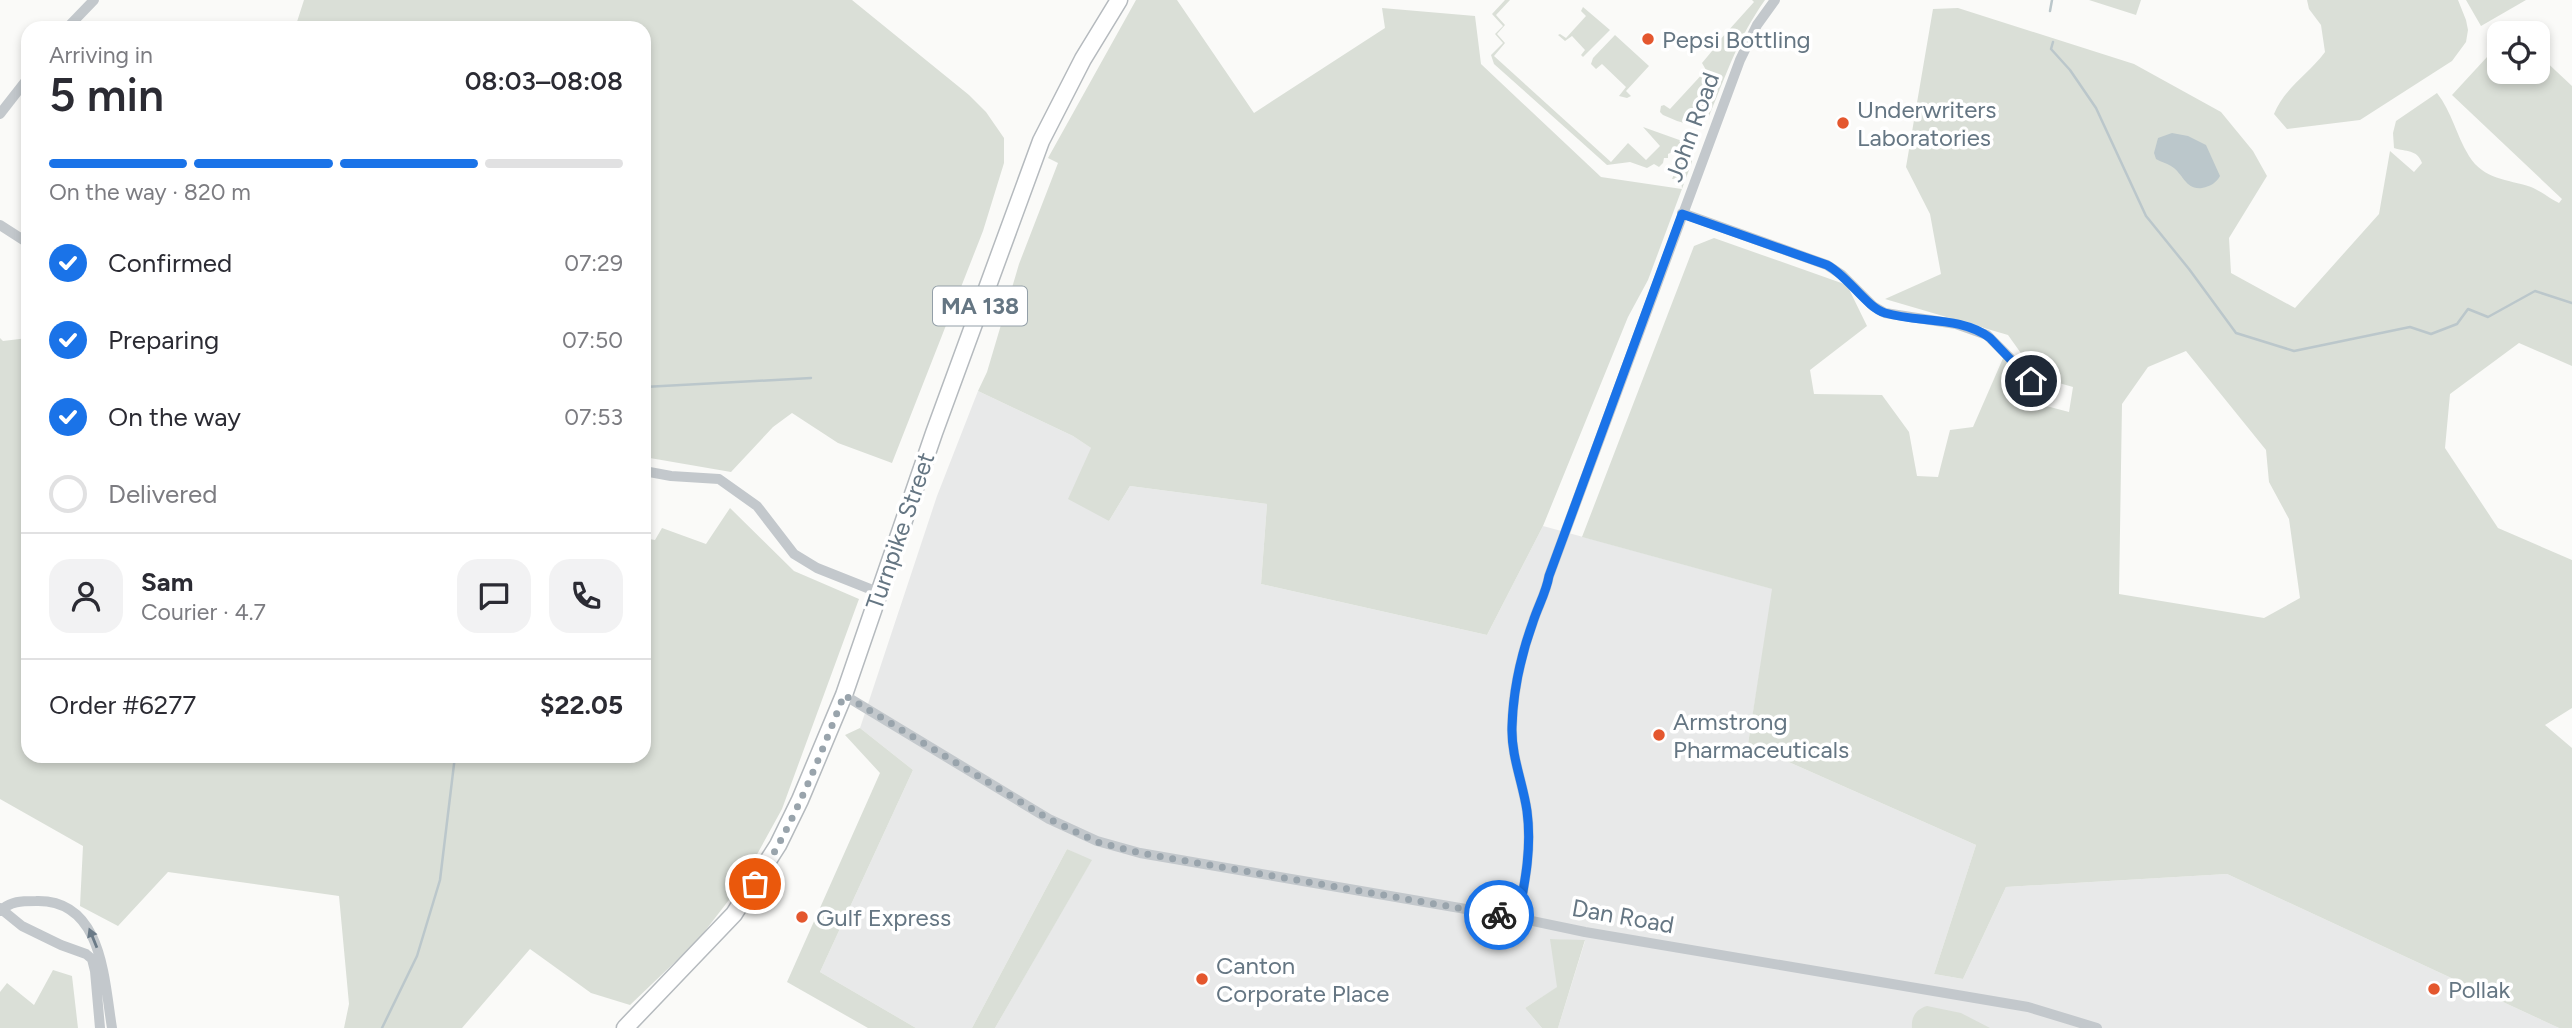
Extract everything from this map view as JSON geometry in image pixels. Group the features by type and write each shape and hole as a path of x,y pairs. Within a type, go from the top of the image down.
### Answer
{"main road":[{"name":"Turnpike Street","path":"625,1028 734,914 762,873 800,800 844,695 947,398 1041,141 1083,59 1119,0"}],"street":[{"path":"74,21 94,0"},
{"name":"John Road","path":"1518,918 1527,872 1530,837 1511,728 1522,658 1549,576 1740,60 1757,25 1775,0"},
{"path":"0,114 21,87"},
{"path":"1682,214 1827,265 1842,275 1873,306 1885,313 1950,323 1983,333 2022,370 2042,395"},
{"path":"0,225 21,238"},
{"path":"651,472 719,479 757,506 793,554 817,568 880,593"},
{"name":"Dan Road","path":"844,695 1049,819 1097,842 1140,853 1243,872 2028,1007 2097,1028"},
{"path":"100,1028 92,959 22,926 0,909 10,903 44,900 64,906 78,915 90,928 99,953 112,1028"}],"shaded area":[{"path":"304,0 852,0 969,95 986,112 1004,138 1004,163 983,231 892,463 838,443 792,413 773,427 731,472 651,458 651,21 297,21"},
{"path":"1136,0 1177,0 1254,113 1385,28 1382,8 1475,16 1481,64 1601,177 1682,189 1648,280 1628,317 1543,526 1487,635 1261,584 1267,504 1130,486 1109,521 1068,499 1091,448 1073,436 978,391 987,372 1019,264 1058,163 1048,158"},
{"path":"1505,0 1510,0 1496,15 1505,25 1497,34 1505,43 1494,56 1611,162 1628,143 1646,160 1660,146 1643,127 1685,142 1691,151 1692,162 1682,189 1681,178 1672,179 1678,162 1672,152 1668,154 1668,158 1664,158 1659,167 1654,164 1647,168 1630,162 1607,165 1494,64 1491,55 1503,43 1495,34 1503,26 1492,14"},
{"path":"1752,0 1765,0 1740,42 1709,116 1692,124 1663,115 1660,112 1661,106 1670,109 1706,70 1702,63 1712,51 1710,39 1718,42 1754,2"},
{"path":"2089,0 2141,0 2136,15"},
{"path":"2307,0 2458,0 2468,30 2466,42 2452,61 2360,120 2287,129 2274,114 2291,88 2325,52 2321,25 2309,9"},
{"path":"2466,0 2526,0 2487,21 2481,26"},
{"path":"1583,7 1610,30 1583,57 1581,55 1585,50 1572,36 1565,41 1558,35 1566,38 1586,16 1581,11"},
{"path":"1958,8 2134,64 2221,112 2253,151 2267,176 2229,238 2231,273 2295,308 2379,214 2390,151 2414,172 2422,163 2414,153 2394,148 2393,133 2396,121 2437,93 2475,164 2489,174 2531,187 2559,203 2562,199 2452,95 2487,57 2487,84 2550,84 2550,65 2572,86 2572,366 2519,343 2450,394 2445,448 2498,528 2572,560 2572,708 2545,725 2572,748 2572,1028 2559,1028 2227,874 2006,887 1963,979 1934,974 1976,845 1748,744 1772,589 1582,537 1694,246 1714,238 1847,285 1867,326 1810,370 1814,394 1882,395 1909,432 1917,476 1938,477 1950,430 1973,427 2004,356 2027,401 2069,412 2073,387 2038,377 2008,335 1885,299 1941,274 1930,214 1906,167 1933,9","holes":["2186,351 2266,450 2269,482 2289,519 2300,598 2264,618 2119,594 2122,404 2148,367"]},
{"path":"1615,35 1649,66 1626,91 1631,96 1627,98 1619,96 1626,87 1602,64 1596,69 1591,64 1593,58"},
{"path":"2172,133 2188,136 2206,145 2220,176 2215,182 2202,188 2192,187 2175,169 2156,159 2154,153 2158,138"},
{"path":"0,338 3,341 21,339 21,763 651,763 651,539 655,540 662,528 706,544 730,508 794,571 859,599 782,809 739,887 698,940 630,1005 591,993 530,949 462,1028 344,1028 349,1004 339,896 168,872 118,926 80,906 83,846 0,799"},
{"path":"978,391 1073,436 1091,448 1109,521 1130,486 1267,504 1261,584 1487,635 1543,526 1773,589 1748,744 1976,845 1934,974 1963,979 2006,887 2227,874 2559,1028 1558,1028 1585,941 1551,939 1558,987 1525,1008 1542,1028 995,1028 1091,861 1067,849 972,1028 916,1028 820,972 913,770 860,728 937,496"},
{"path":"860,728 913,770 820,972 916,1028 868,1028 787,982 880,773 845,735"},
{"path":"1067,849 1092,860 995,1028 972,1028"},
{"path":"1550,939 1585,940 1558,1028 1542,1028 1525,1008 1557,987"},
{"path":"53,970 72,976 78,1028 0,1028 0,992 7,983 34,1005"},
{"path":"1927,1006 1961,1013 1990,1028 1912,1028 1915,1014"}],"waterway":[{"path":"2050,11 2052,0"},
{"path":"2053,42 2051,49 2070,70 2096,108 2146,216 2236,333 2294,351 2410,327 2431,334 2457,324 2468,309 2488,317 2535,291 2572,303"},
{"path":"651,387 811,378"},
{"path":"382,1028 417,956 440,880 454,763"}],"way so far":[{"path":"755,884 800,800 844,695 1049,819 1097,842 1140,853 1243,872 1499,915"}],"place":[{"name":"Pepsi Bottling","path":"1648,39"},
{"name":"Underwriters Laboratories","path":"1843,123"},
{"name":"Armstrong Pharmaceuticals","path":"1659,735"},
{"name":"Gulf Express","path":"802,917"},
{"name":"Canton Corporate Place","path":"1202,979"},
{"name":"Pollak","path":"2434,989"}],"route":[{"path":"1499,915 1518,918 1527,872 1530,837 1527,809 1513,750 1511,728 1522,658 1533,620 1682,214 1827,265 1851,282 1873,306 1885,313 1950,323 1983,333 2031,381"}]}
